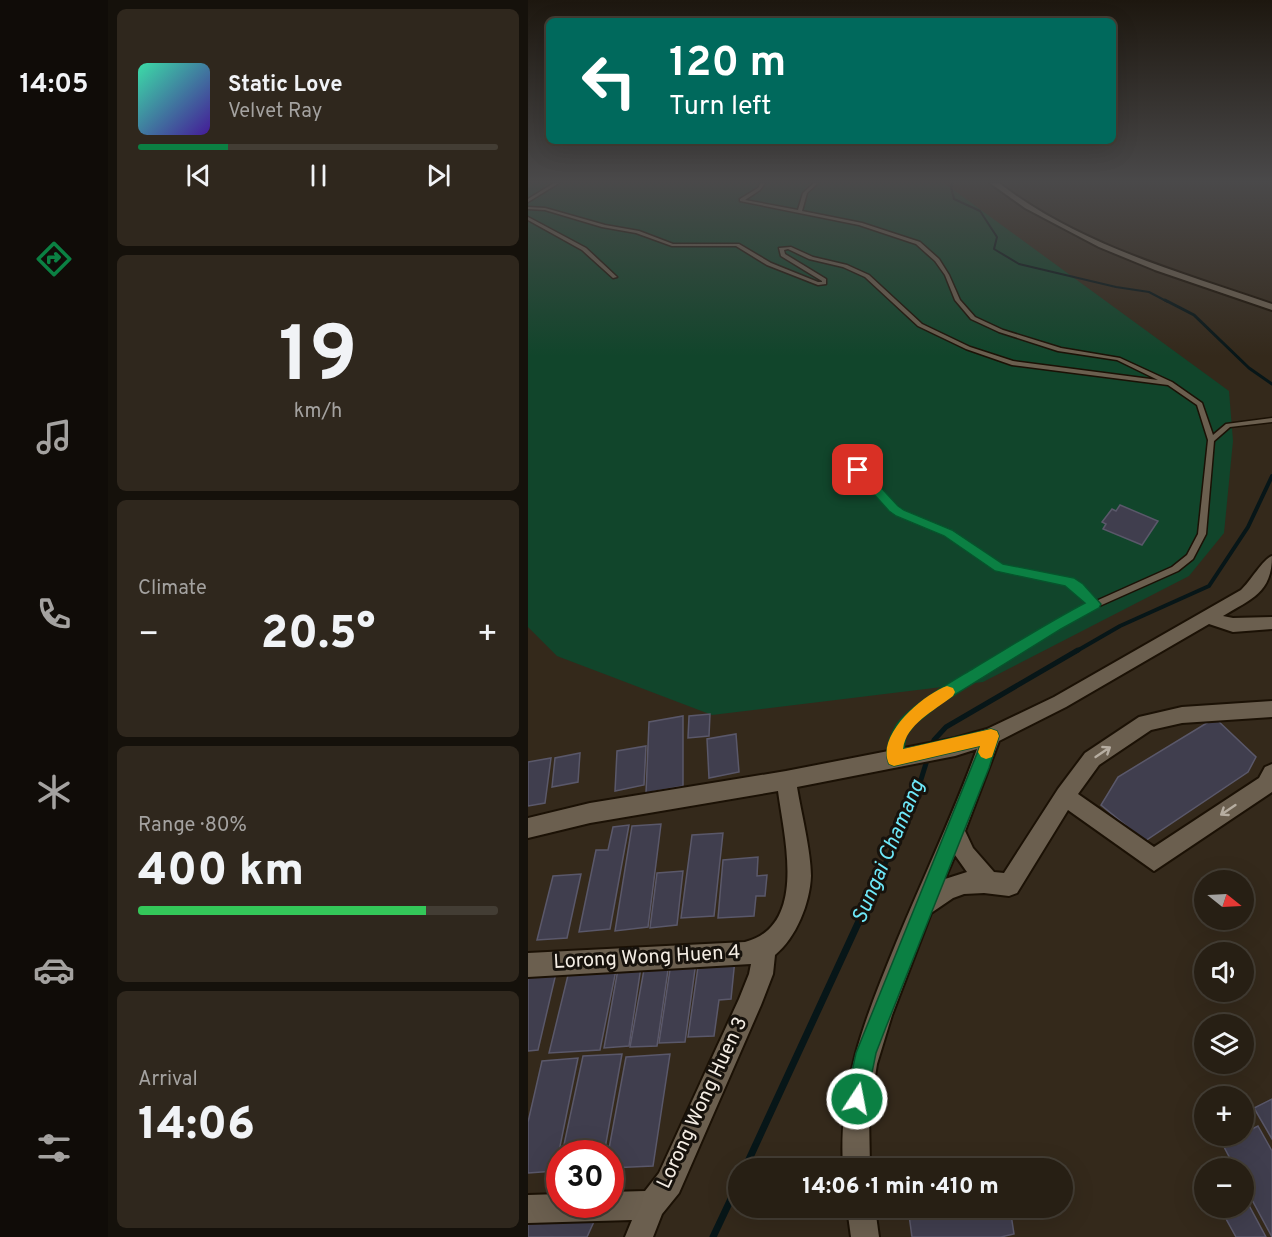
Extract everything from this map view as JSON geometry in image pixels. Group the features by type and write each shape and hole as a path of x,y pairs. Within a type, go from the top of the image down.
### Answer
{"street":[{"path":"1094,241 1111,250 1272,307"},
{"path":"528,828 601,811 786,780 954,747 991,736 1060,702 1254,589 1272,562"},
{"path":"1206,618 1233,625 1272,623"},
{"path":"923,906 941,892 958,884 988,881 1009,885 1065,796 1092,759 1146,723 1182,715 1272,709"},
{"path":"856,1158 855,1114 866,1053 991,736"},
{"path":"1065,796 1154,860 1266,785 1272,773"},
{"name":"Lorong Wong Huen 4","path":"528,965 745,954 764,949 780,936 794,908 800,876 786,780"},
{"path":"955,831 966,855 988,881"},
{"name":"Lorong Wong Huen 3","path":"528,1209 652,1205 669,1184 749,1005 761,974 764,949"},
{"path":"639,1237 652,1205"},
{"path":"862,1218 865,1237"}],"lane":[{"path":"569,241 584,249 615,277"},
{"path":"660,241 672,245 737,245 769,264 818,284 824,283 824,280 783,255 781,249 789,248 811,258 845,266 867,276 920,324 968,348 1012,363 1170,383"},
{"path":"894,758 899,734 905,724 919,712 1046,631 1095,604 1175,569 1190,557 1202,534 1211,440 1200,404 1170,383 1118,359 1060,350 987,326 973,318 958,300 947,275 937,260 918,243 911,241"},
{"path":"1211,440 1228,425 1272,420"},
{"path":"858,470 900,513 948,533 999,568 1069,581 1095,604"}],"green space":[{"path":"528,241 1023,241 1229,391 1233,441 1224,533 1189,576 983,682 712,715 557,656 528,627"}],"building":[{"path":"1120,505 1158,521 1142,545 1103,529 1106,524 1102,522 1112,509 1116,511"},
{"path":"710,714 709,736 688,738 689,716"},
{"path":"683,716 683,786 646,793 649,722"},
{"path":"1215,718 1256,757 1248,772 1145,841 1101,805 1118,777"},
{"path":"736,734 739,772 709,778 707,739"},
{"path":"646,746 644,785 615,791 617,751"},
{"path":"580,753 578,782 552,787 555,758"},
{"path":"551,758 545,803 528,806 528,762"},
{"path":"661,824 648,927 615,931 632,826"},
{"path":"629,825 610,929 579,932 596,850 608,850 613,827"},
{"path":"723,833 714,916 681,918 692,835"},
{"path":"758,857 757,876 767,875 765,896 756,896 754,916 718,918 723,860"},
{"path":"683,871 677,925 650,928 657,873"},
{"path":"581,874 567,938 537,940 553,876"},
{"path":"735,959 731,999 719,1000 714,1036 688,1037 699,960"},
{"path":"696,962 685,1042 659,1043 671,963"},
{"path":"669,963 657,1046 630,1047 645,964"},
{"path":"617,965 600,1050 549,1053 570,967"},
{"path":"641,967 629,1046 604,1048 618,969"},
{"path":"557,969 538,1050 528,1051 528,972"},
{"path":"622,1054 607,1140 565,1140 583,1056"},
{"path":"670,1054 653,1166 624,1167 624,1140 611,1140 626,1057"},
{"path":"578,1058 561,1140 546,1140 546,1172 528,1173 528,1122 542,1061"},
{"path":"1272,1099 1272,1139 1254,1108"},
{"path":"1258,1126 1272,1151 1272,1237 1254,1204 1254,1158 1230,1158 1224,1146 1254,1146 1254,1128"},
{"path":"1254,1215 1266,1237 1236,1237 1226,1218 1254,1218"},
{"path":"596,1218 587,1237 528,1237 528,1219"},
{"path":"909,1218 1012,1218 1014,1234 1001,1237 912,1237"}],"waterway":[{"name":"Sungai Chamang","path":"996,241 994,249 1019,264 1116,287 1149,292 1168,302"},
{"name":"Sungai Chamang","path":"1165,300 1194,315 1249,368 1272,384"},
{"name":"Sungai Chamang","path":"1075,652 1120,626 1209,586 1248,527 1272,476"},
{"name":"Sungai Chamang","path":"932,746 934,740 946,727 1078,650"},
{"name":"Sungai Chamang","path":"865,907 914,802 928,757"},
{"name":"Sungai Chamang","path":"750,1158 866,906"},
{"name":"Sungai Chamang","path":"713,1237 728,1205"}],"slow traffic":[{"path":"947,692 905,724 897,740 894,758 954,747 991,736 986,752"}],"route":[{"path":"857,1099 866,1053 875,1027 981,768 991,736 954,747 894,758 899,734 905,724 938,698 1056,625 1095,604 1069,581 999,568 948,533 900,513 858,470"}]}
